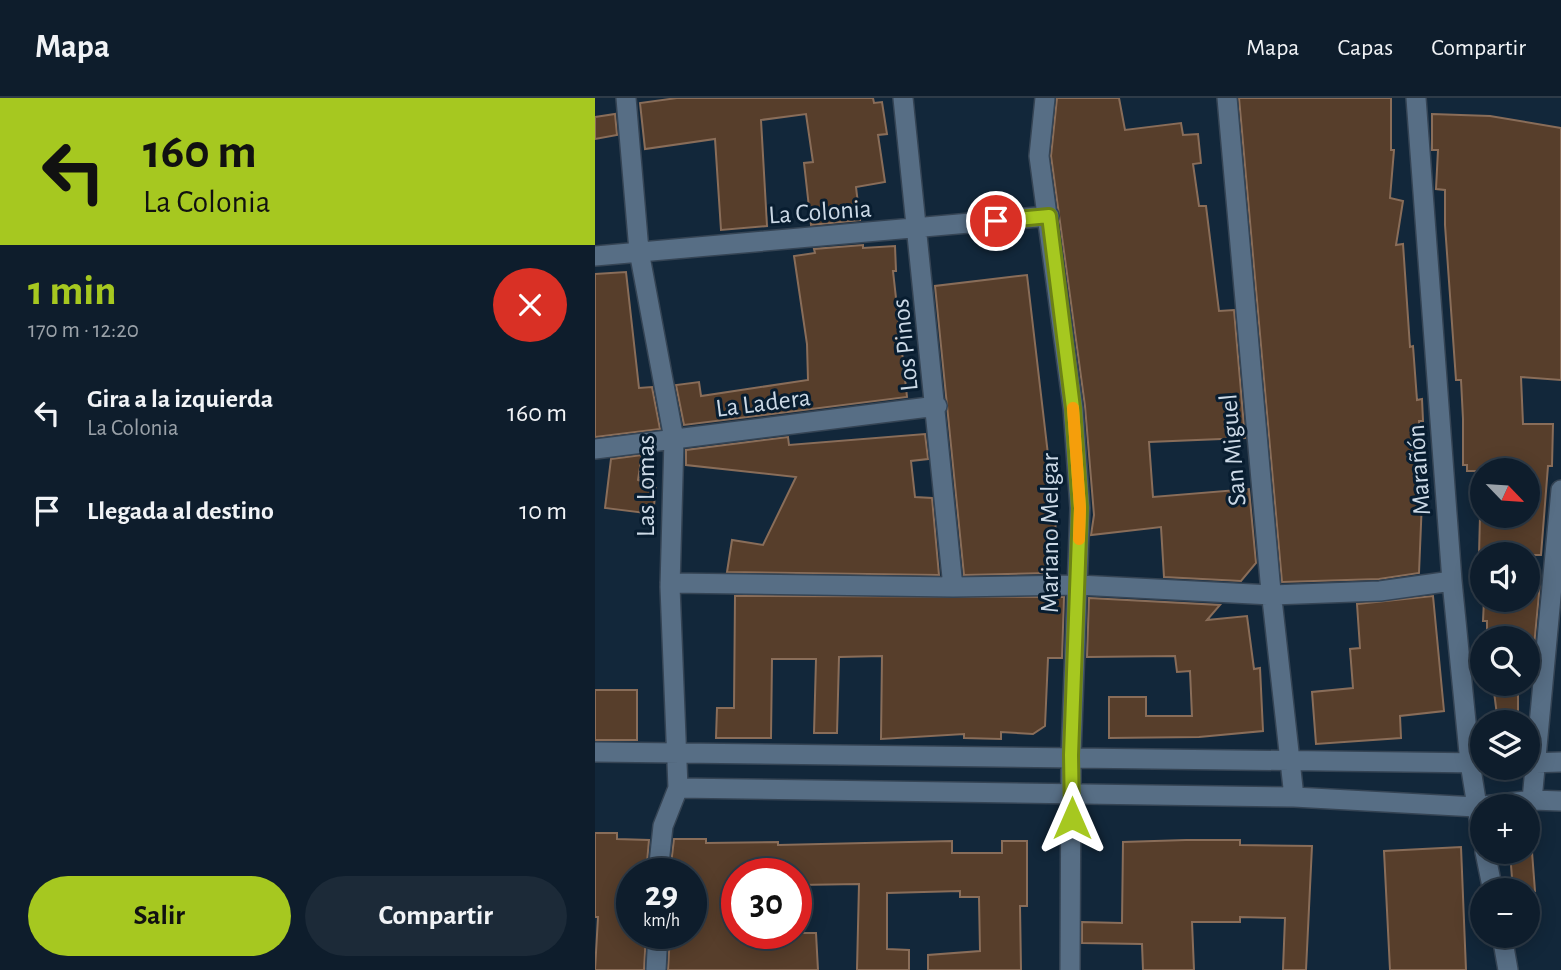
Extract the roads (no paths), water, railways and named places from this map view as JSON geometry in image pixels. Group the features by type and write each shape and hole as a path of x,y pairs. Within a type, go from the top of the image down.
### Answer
{"street":[{"name":"Las Lomas","path":"626,98 639,251 674,439 670,583 678,788 663,826 660,858"},
{"name":"Los Pinos","path":"903,98 937,406 953,587"},
{"name":"Mariano Melgar","path":"1045,98 1039,156 1074,421 1080,508 1071,755 1073,792 1070,970"},
{"name":"San Miguel","path":"1227,98 1272,595 1294,797"},
{"name":"Marañón","path":"1416,98 1452,581 1470,718"},
{"name":"La Colonia","path":"595,256 918,230 1049,216"},
{"name":"La Ladera","path":"595,449 937,406"},
{"path":"1537,710 1561,490"},
{"path":"670,583 953,587 1077,585 1272,595 1380,592 1452,581"},
{"path":"595,752 1071,755 1470,763"},
{"path":"1540,763 1561,762"},
{"path":"678,788 1294,797 1470,807"},
{"path":"1540,800 1561,801"},
{"path":"1504,948 1509,970"},
{"path":"656,970 657,949"}]}
